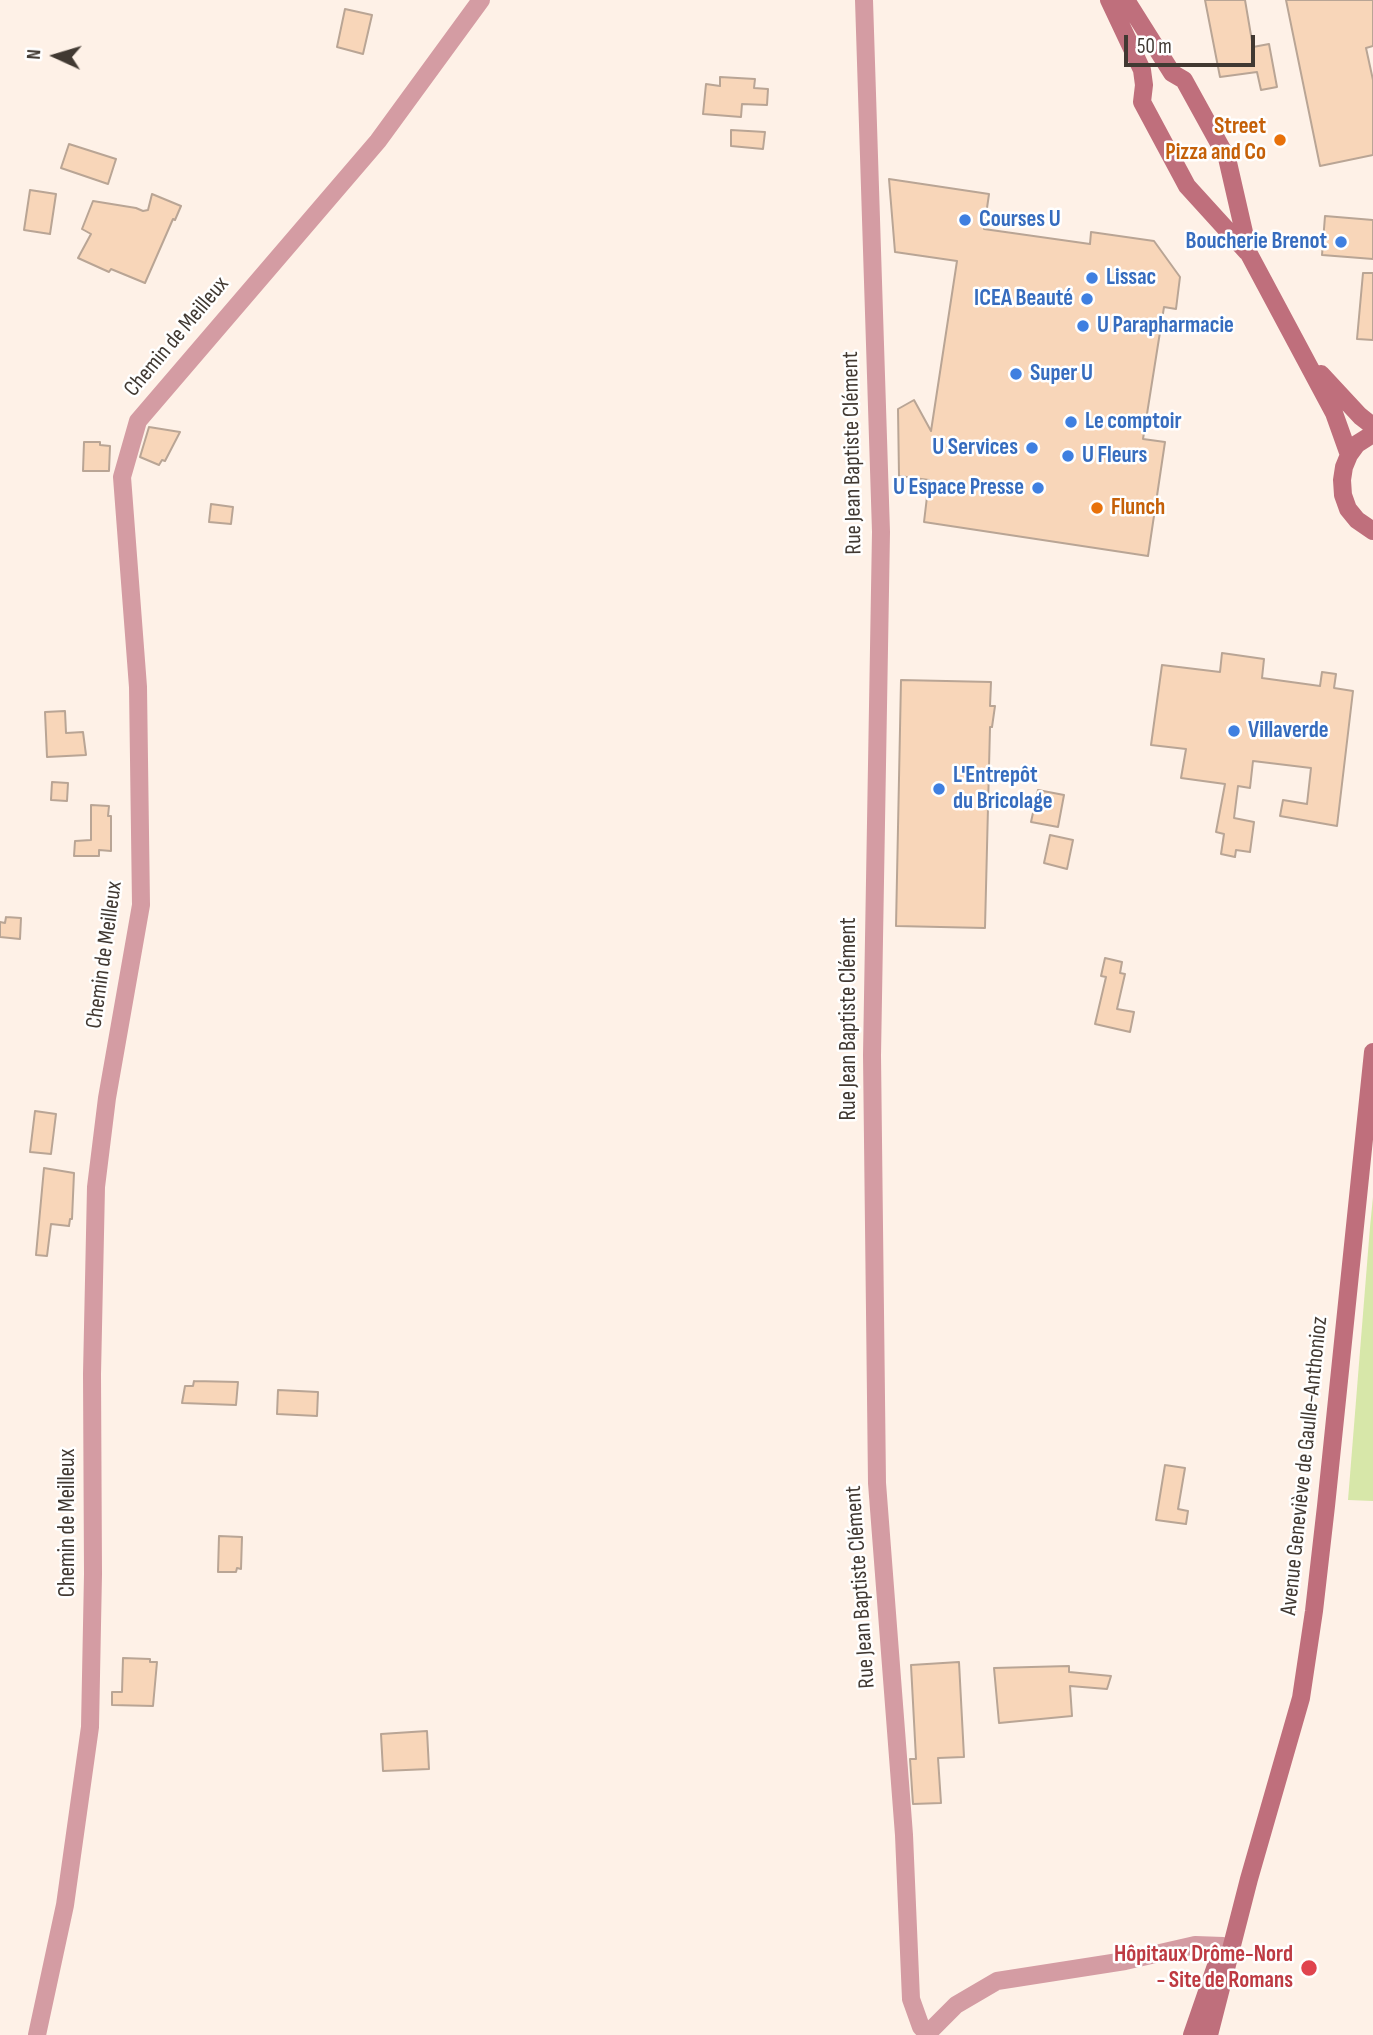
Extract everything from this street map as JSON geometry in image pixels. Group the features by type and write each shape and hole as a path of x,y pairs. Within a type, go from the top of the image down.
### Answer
{"main road":[{"path":"1109,0 1142,70 1142,102 1187,186 1250,254 1334,412 1349,455"},
{"path":"1126,0 1172,73"},
{"path":"1144,85 1158,73 1172,73 1188,86 1227,158 1250,254"},
{"path":"1198,195 1218,195 1229,185 1231,178"},
{"path":"1304,356 1360,416 1373,426"},
{"path":"1373,434 1357,444 1349,455 1342,480 1348,509 1357,520 1373,531"},
{"name":"Avenue Geneviève de Gaulle-Anthonioz","path":"1209,2035 1249,1879 1301,1698 1314,1611 1373,1052"},
{"name":"Avenue Geneviève de Gaulle-Anthonioz","path":"1192,2035 1249,1879"}],"street":[{"name":"Chemin de Meilleux","path":"37,2035 65,1905 90,1727 96,1187 107,1098 142,905 138,687 122,477 138,421 378,141 481,0"},
{"name":"Rue Jean Baptiste Clément","path":"864,0 881,533 872,1055 877,1483 904,1835 911,1998 926,2034"},
{"path":"926,2034 956,2005 997,1981 1125,1961 1195,1945 1223,1946"}],"green space":[{"path":"1373,1197 1373,1501 1348,1500 1370,1227"}],"building":[{"path":"1205,0 1245,0 1253,47 1269,44 1277,87 1261,90 1257,72 1220,77"},
{"path":"1286,0 1373,0 1373,46 1366,48 1373,80 1373,155 1320,166"},
{"path":"345,9 372,15 363,54 337,47"},
{"path":"720,77 755,79 754,88 768,89 767,105 742,104 741,117 703,114 706,84 720,86"},
{"path":"731,130 765,132 763,149 731,146"},
{"path":"69,144 116,159 108,184 61,168"},
{"path":"889,179 989,194 984,229 1090,244 1091,232 1154,241 1180,277 1176,309 1164,307 1143,439 1165,442 1148,556 924,522 929,480 899,476 898,409 914,400 931,431 957,261 895,252"},
{"path":"30,190 56,194 50,234 24,230"},
{"path":"152,194 181,206 145,283 111,269 109,272 78,258 91,234 82,229 93,201 143,211 148,210"},
{"path":"1325,216 1373,220 1373,259 1322,255"},
{"path":"1363,273 1373,273 1373,340 1357,339"},
{"path":"149,427 180,432 165,461 162,460 159,465 140,457"},
{"path":"84,442 100,442 100,445 110,446 109,471 83,471"},
{"path":"211,504 233,507 231,524 209,522"},
{"name":"Villaverde","path":"1222,653 1264,659 1262,678 1320,686 1322,672 1336,674 1334,688 1353,691 1337,826 1280,816 1283,800 1307,804 1311,768 1253,761 1250,788 1238,786 1234,818 1254,822 1250,852 1236,850 1235,857 1221,854 1224,834 1216,832 1225,784 1181,778 1186,749 1151,745 1162,665 1220,672"},
{"path":"901,680 991,682 990,706 995,706 990,727 985,928 896,926"},
{"path":"65,711 66,733 83,732 86,755 47,757 45,712"},
{"path":"52,782 68,783 67,801 51,800"},
{"path":"1038,790 1064,795 1058,827 1031,822"},
{"path":"91,805 109,806 111,851 99,850 99,856 74,856 75,841 91,840"},
{"path":"1050,835 1073,840 1067,869 1044,863"},
{"path":"6,917 21,918 20,939 0,937 0,922 5,923"},
{"path":"1105,958 1122,962 1120,973 1125,974 1117,1009 1134,1012 1130,1032 1095,1024 1106,977 1101,976"},
{"path":"35,1111 56,1114 51,1154 30,1152"},
{"path":"44,1168 74,1173 72,1219 69,1226 51,1224 47,1256 36,1255"},
{"path":"194,1381 238,1382 236,1405 182,1403 185,1386 193,1386"},
{"path":"278,1390 318,1392 317,1416 277,1414"},
{"path":"1165,1465 1185,1468 1178,1509 1188,1511 1186,1524 1156,1520"},
{"path":"219,1536 242,1537 241,1569 237,1568 236,1572 218,1572"},
{"path":"123,1658 150,1659 150,1662 157,1662 153,1706 112,1705 112,1692 122,1692"},
{"path":"959,1662 964,1757 938,1758 941,1803 913,1804 910,1759 916,1759 911,1665"},
{"path":"1069,1666 1069,1672 1111,1676 1107,1689 1070,1686 1072,1716 999,1723 994,1668"},
{"path":"427,1731 429,1769 383,1771 381,1734"}],"place":[{"name":"Street Pizza and Co","path":"1280,140"},
{"name":"Courses U","path":"965,220"},
{"name":"Boucherie Brenot","path":"1341,242"},
{"name":"Lissac","path":"1092,278"},
{"name":"ICEA Beauté","path":"1087,299"},
{"name":"U Parapharmacie","path":"1083,326"},
{"name":"Super U","path":"1016,374"},
{"name":"Le comptoir","path":"1071,422"},
{"name":"U Services","path":"1032,448"},
{"name":"U Fleurs","path":"1068,456"},
{"name":"U Espace Presse","path":"1038,488"},
{"name":"Flunch","path":"1097,508"},
{"name":"Villaverde","path":"1234,731"},
{"name":"L'Entrepôt du Bricolage","path":"939,789"},
{"name":"Hôpitaux Drôme-Nord - Site de Romans","path":"1309,1968"}]}
